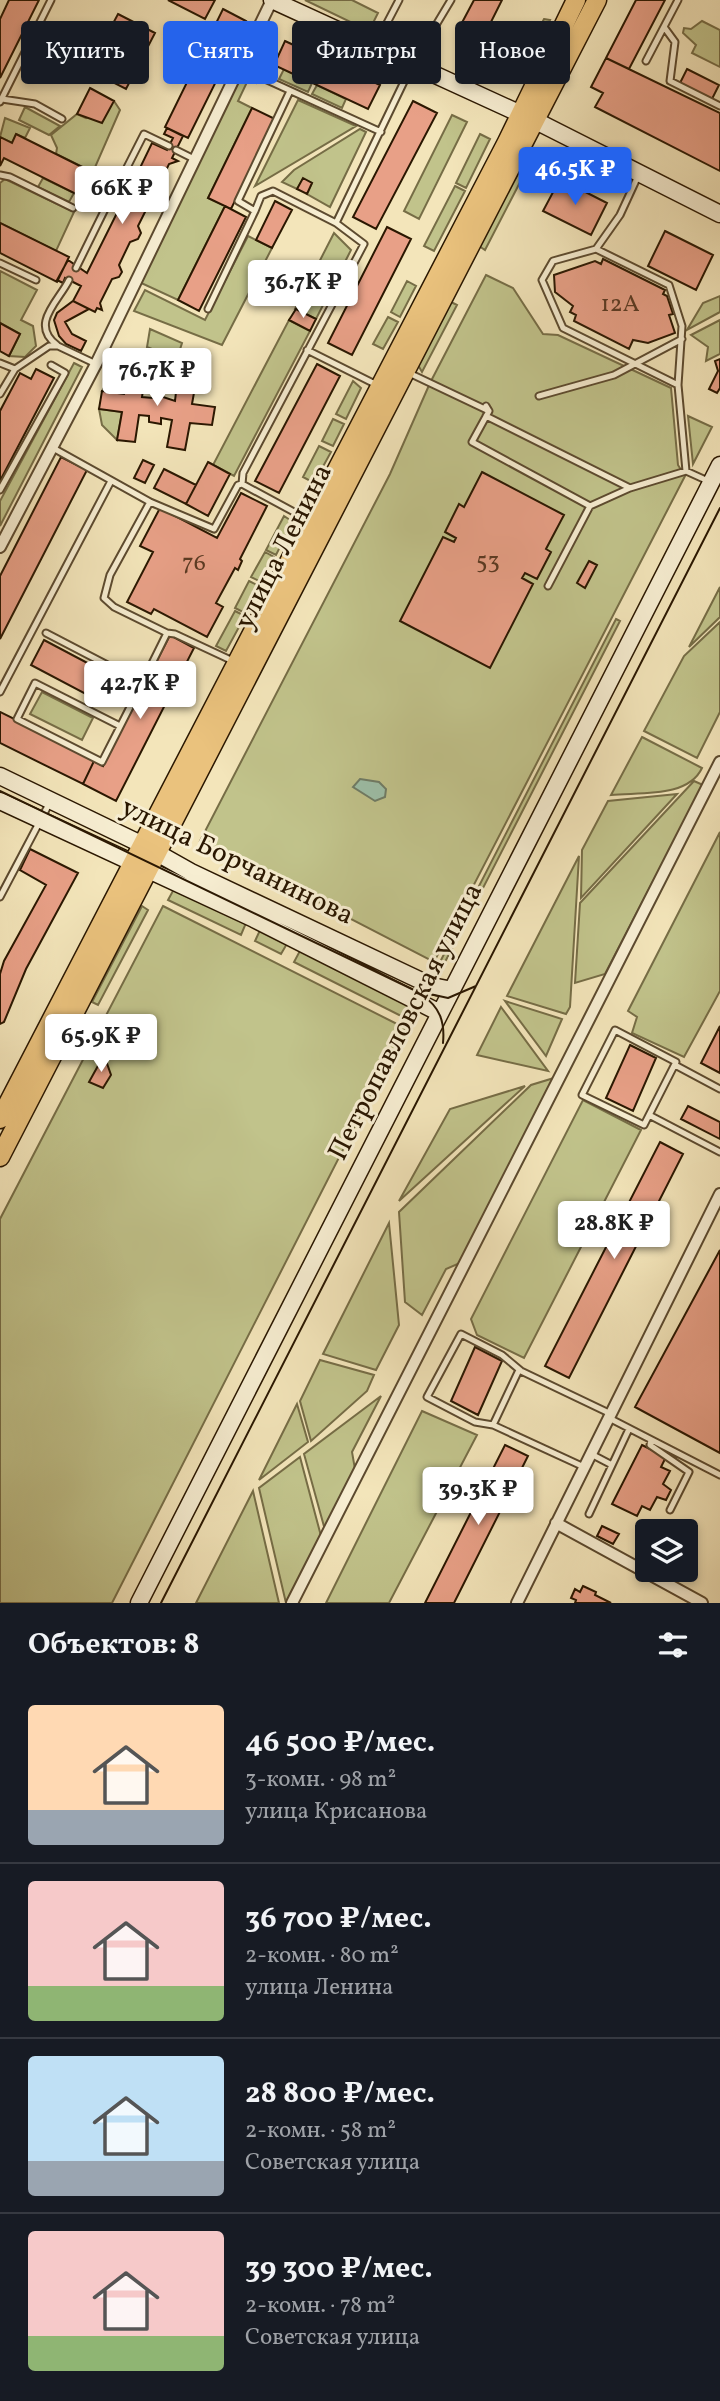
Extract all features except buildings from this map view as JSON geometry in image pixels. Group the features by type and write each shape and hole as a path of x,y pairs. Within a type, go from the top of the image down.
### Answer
{"main road":[{"path":"272,0 316,21"},
{"name":"улица Ленина","path":"150,849 405,371 528,117 576,0"},
{"name":"улица Ленина","path":"0,1157 141,868 237,663 309,521 528,117 597,0"},
{"path":"441,78 528,117 720,214"},
{"name":"Петропавловская улица","path":"139,1603 720,465"},
{"name":"улица Борчанинова","path":"0,776 432,986 452,990"},
{"name":"улица Борчанинова","path":"0,801 317,950 440,1013"},
{"name":"улица Ленина","path":"0,1119 141,868"}],"street":[{"path":"262,21 272,0"},
{"path":"0,547 98,360 233,84"},
{"path":"292,1603 720,762"},
{"path":"517,1603 720,1194"},
{"path":"556,1523 696,1602"}],"lane":[{"path":"51,0 1,100 35,104 62,119"},
{"path":"388,21 399,0"},
{"path":"438,21 451,0"},
{"path":"646,61 678,0"},
{"path":"664,26 674,42 670,81 720,106"},
{"path":"275,84 381,132"},
{"path":"336,223 403,84"},
{"path":"255,211 237,201 290,91"},
{"path":"115,191 144,134 169,146"},
{"path":"176,150 197,160"},
{"path":"639,173 620,215 596,249 553,261 542,280 564,328 678,385"},
{"path":"0,176 10,177 74,208"},
{"path":"208,309 261,196 274,191 336,223 364,244 243,473 242,484"},
{"path":"76,268 108,203"},
{"path":"596,249 669,285 682,326 678,385 686,471"},
{"path":"0,263 36,280"},
{"path":"58,346 47,331 45,318 69,280"},
{"path":"539,396 614,375 682,339"},
{"path":"0,394 15,369 49,346 58,346 98,360 157,361 194,370"},
{"path":"307,350 380,387"},
{"path":"0,363 15,369"},
{"path":"0,490 65,373 51,365"},
{"path":"405,371 487,411 630,488"},
{"path":"487,411 472,442 590,506"},
{"path":"53,448 150,502 214,529 238,485 242,484"},
{"path":"548,586 590,506 630,488 686,471 711,483"},
{"path":"0,692 111,481"},
{"path":"242,484 309,521"},
{"path":"150,502 110,575 104,598 114,607 167,633 175,634 237,663"},
{"path":"46,633 142,683"},
{"path":"120,726 36,683 17,719 102,762 167,633"},
{"path":"0,897 51,801"},
{"path":"675,1065 644,1125 582,1095 615,1030 720,1089"},
{"path":"649,1115 720,1152"},
{"path":"584,1467 493,1425 475,1422 427,1397 461,1334 502,1355 519,1370 720,1475"},
{"path":"493,1425 519,1370"},
{"path":"589,1514 629,1429"},
{"path":"651,1440 650,1445 689,1472 670,1510"},
{"path":"591,1454 612,1465"}],"shaded area":[{"path":"305,0 352,0 378,13 374,21 348,21"},
{"path":"702,21 720,30 720,67 692,53 696,45 683,33 684,28 691,29"},
{"path":"284,69 292,73 292,84 312,84 308,92 279,79"},
{"path":"237,84 246,84 238,101 252,108 208,198 225,206 178,300 139,282"},
{"path":"317,85 346,99 342,108 312,94"},
{"path":"298,100 356,126 255,186"},
{"path":"114,101 120,110 93,172 56,154 57,148 51,135 77,114 86,118"},
{"path":"25,107 60,126 49,135 19,120"},
{"path":"452,115 467,122 419,219 404,211"},
{"path":"5,118 30,128 25,138 16,134 12,143 0,137"},
{"path":"360,129 366,132 330,207 307,194 312,183 303,179 297,189 282,182 294,170"},
{"path":"480,134 490,139 466,188 456,183"},
{"path":"524,160 530,163 485,250 479,246"},
{"path":"43,178 74,193 69,202 38,187"},
{"path":"5,179 74,212 56,251 0,223 0,183"},
{"path":"455,186 465,191 434,251 424,246"},
{"path":"334,233 351,250 316,319 295,309"},
{"path":"248,236 272,248 222,345 134,311 145,290 205,320"},
{"path":"0,271 37,290 21,320 33,326 36,346 25,357 9,356 20,334 0,323"},
{"path":"486,275 513,288 543,334 558,335 671,388 678,465 685,476 434,962 200,841 390,474 430,383"},
{"path":"407,281 416,286 400,317 391,312"},
{"path":"720,296 720,312 687,330 703,303"},
{"path":"451,302 457,305 422,372 418,365"},
{"path":"388,317 398,322 383,349 373,344"},
{"path":"289,320 310,331 234,476 213,465"},
{"path":"720,320 720,354 706,361 708,347 691,335"},
{"path":"150,329 182,343 177,359 147,347"},
{"path":"74,363 82,367 0,526 0,501"},
{"path":"129,366 124,394 102,391 112,374"},
{"path":"353,381 361,388 346,419 336,414"},
{"path":"99,409 122,412 117,440 102,425"},
{"path":"688,416 712,427 693,464"},
{"path":"333,419 344,424 333,446 322,441"},
{"path":"319,446 331,452 314,483 303,477"},
{"path":"284,516 290,520 290,527 276,555 266,550"},
{"path":"265,552 274,557 261,582 251,577"},
{"path":"249,581 259,586 245,613 235,608"},
{"path":"720,587 720,617 689,647"},
{"path":"235,611 245,616 226,651 216,646"},
{"path":"616,619 620,621 444,964 440,962"},
{"path":"720,622 720,712 697,758 644,731 684,656"},
{"path":"42,692 93,718 82,740 30,714"},
{"path":"642,737 702,768 695,778 675,789 611,795"},
{"path":"360,779 379,782 386,789 385,797 375,801 353,787"},
{"path":"694,781 703,785 605,974 575,983 580,903"},
{"path":"677,794 581,898 582,850 608,801"},
{"path":"720,832 720,991 684,1057 632,1033 637,1017 628,1011"},
{"path":"579,856 570,1007 566,1014 507,996"},
{"path":"174,889 246,923 241,935 168,900"},
{"path":"142,906 148,910 98,1005 92,1002"},
{"path":"163,906 405,1028 112,1603 0,1603 0,1219"},
{"path":"261,928 288,942 281,954 255,941"},
{"path":"302,947 412,1006 405,1018 294,962"},
{"path":"505,1001 562,1019 546,1056"},
{"path":"501,1007 548,1071 477,1055"},
{"path":"554,1078 460,1263 446,1269 422,1315 405,1302 399,1212 531,1085"},
{"path":"525,1086 399,1201 450,1109"},
{"path":"583,1100 641,1130 524,1358 477,1335 471,1319"},
{"path":"389,1223 399,1325 376,1370 323,1354"},
{"path":"320,1360 374,1375 367,1391 311,1441 300,1401"},
{"path":"381,1396 352,1452 355,1469 325,1530 304,1454"},
{"path":"297,1404 308,1442 259,1480"},
{"path":"422,1411 477,1435 389,1603 326,1603"},
{"path":"300,1457 321,1536 286,1603 259,1488"},
{"path":"253,1491 279,1603 196,1603"}],"tram line":[{"path":"161,1603 720,508"},
{"path":"0,791 416,991 448,998 476,986"},
{"path":"422,995 440,1016 443,1043"}]}
